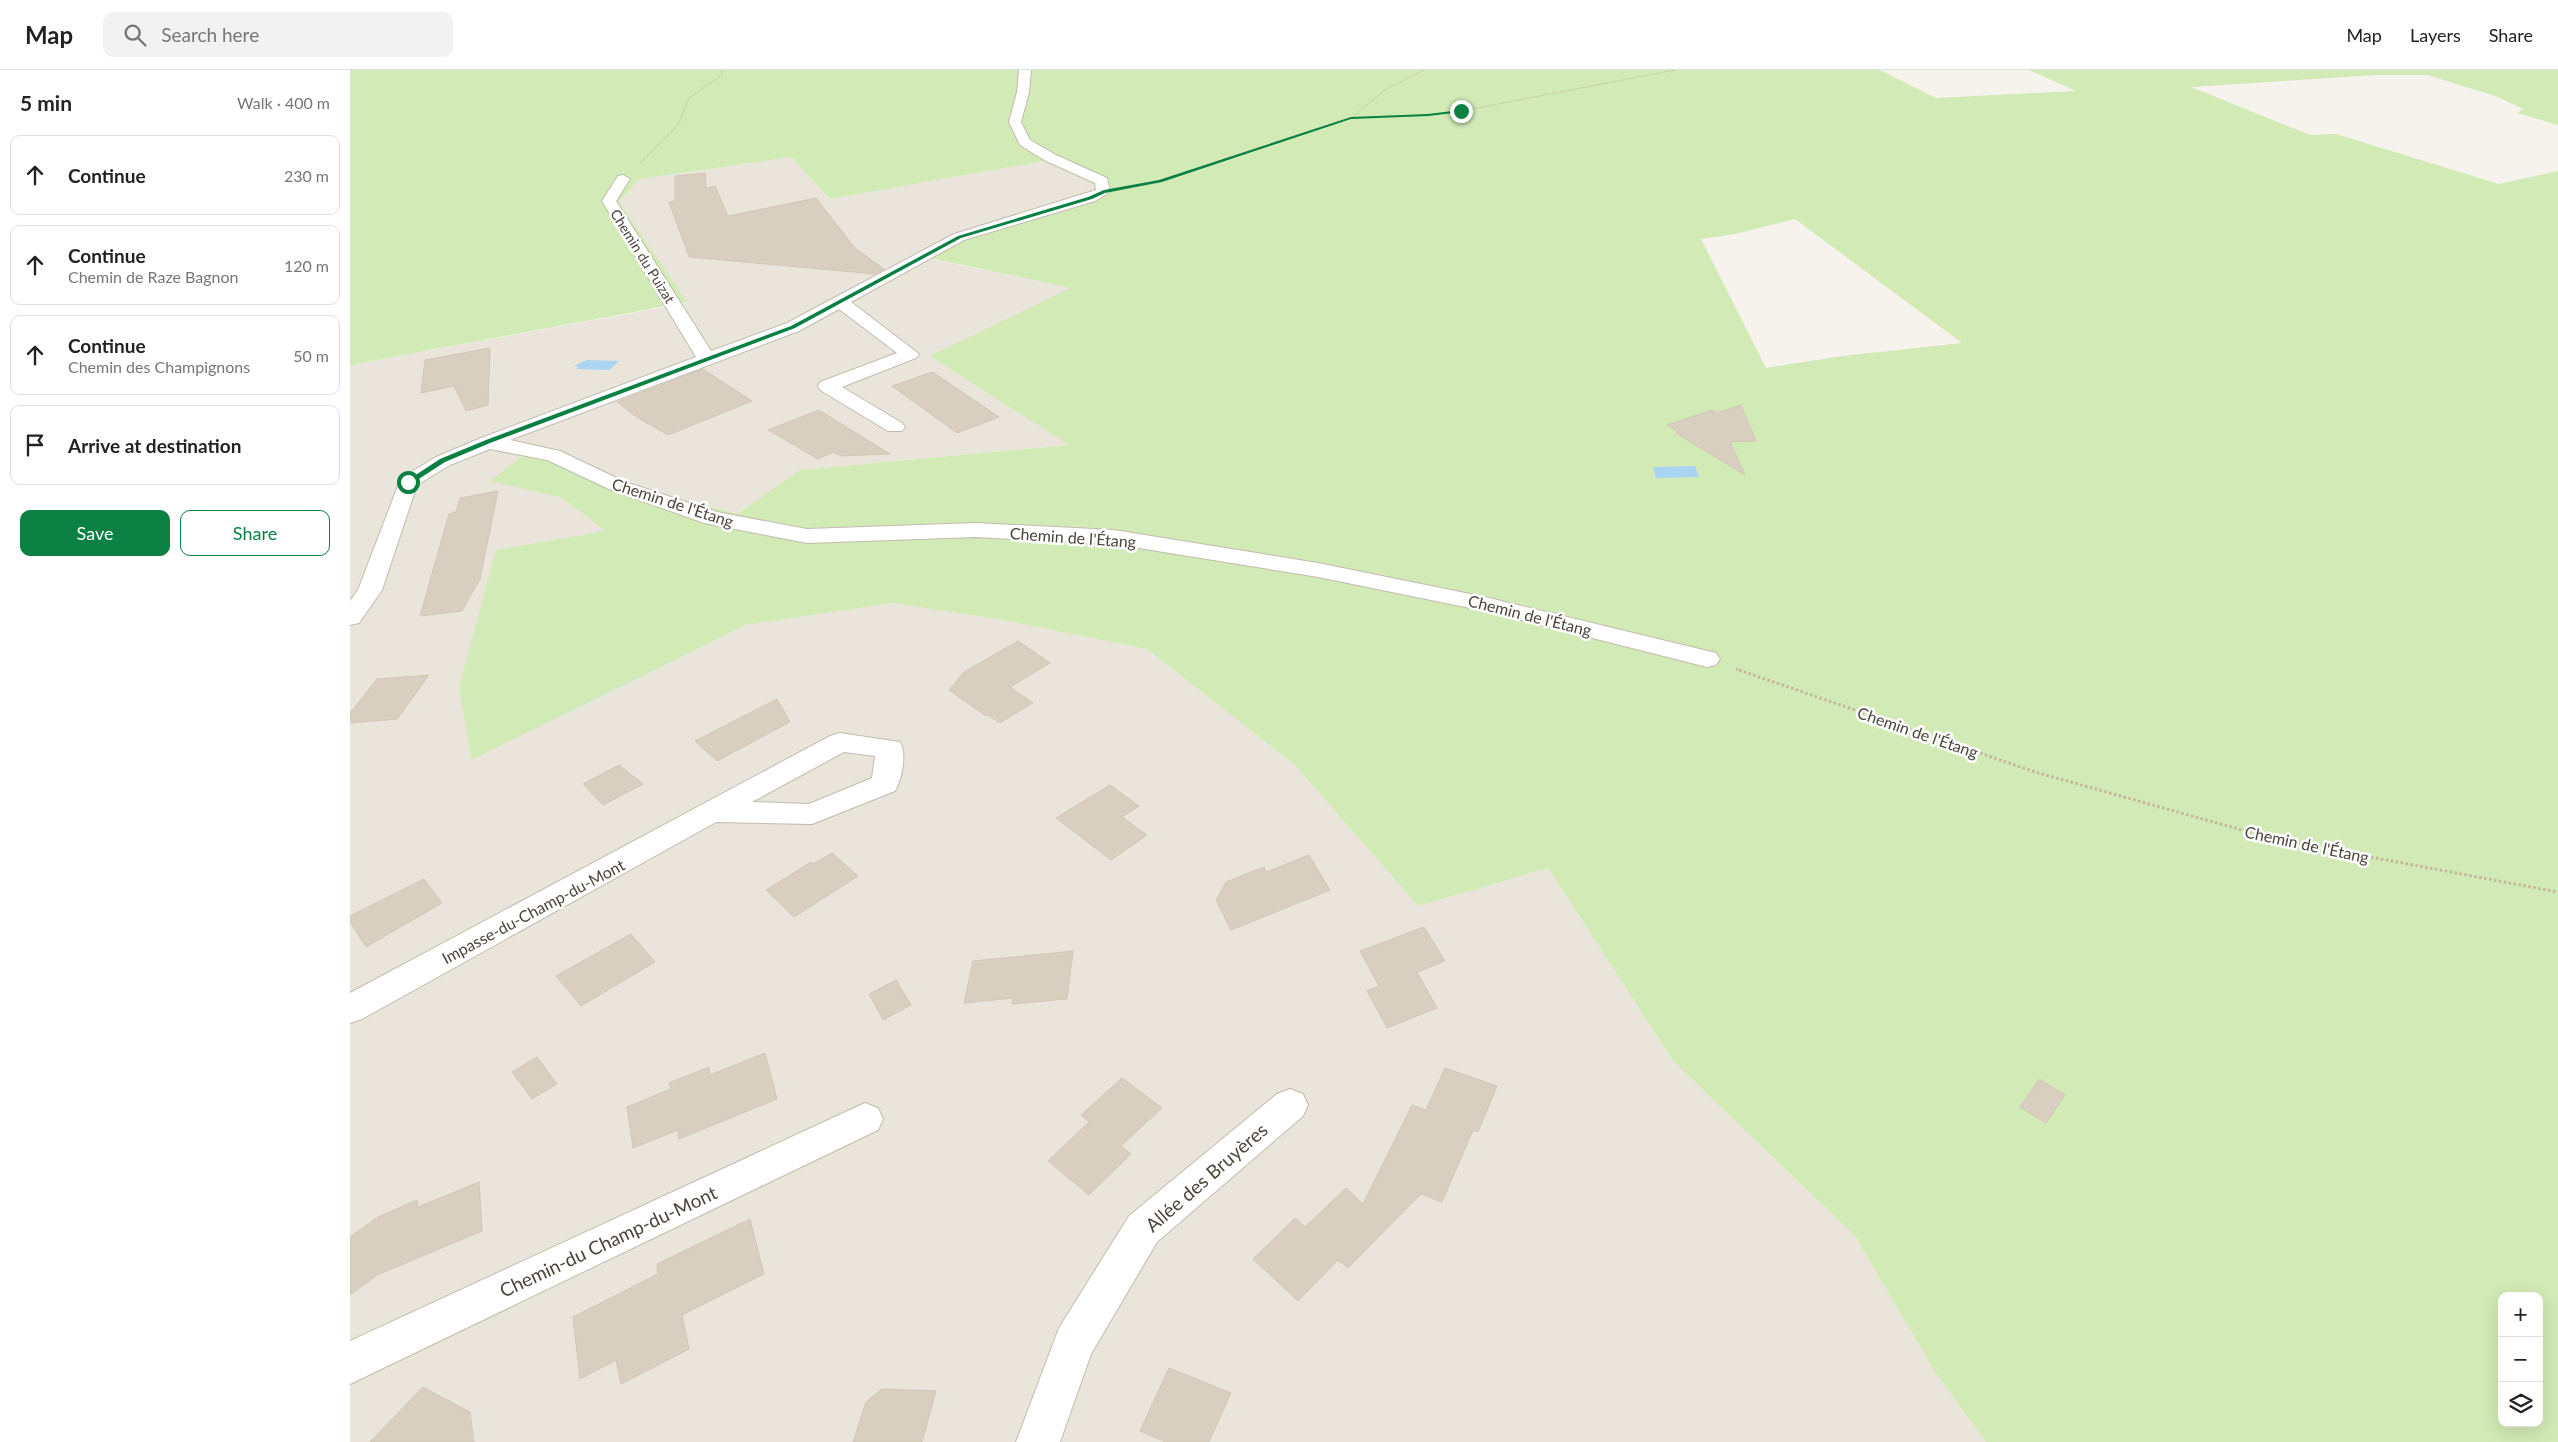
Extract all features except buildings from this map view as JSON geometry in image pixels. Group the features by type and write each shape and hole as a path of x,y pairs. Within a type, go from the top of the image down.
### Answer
{"street":[{"path":"350,618 370,590 408,482 442,461 793,327 959,237 1090,198 1104,192 1102,181 1050,158 1025,142 1015,122 1023,92 1025,70"},
{"name":"Chemin du Puizat","path":"623,179 609,201 707,360"},
{"path":"840,302 910,354 827,386 895,427"},
{"name":"Chemin de l'Étang","path":"488,442 553,455 618,486 712,518 806,536 976,530 1114,537 1318,570 1485,604 1708,659"},
{"name":"Impasse-du-Champ-du-Mont","path":"350,1009 716,812 840,742 890,748 885,784 812,814 716,812"},
{"name":"Allée des Bruyères","path":"1038,1442 1074,1344 1143,1229 1290,1106"},
{"name":"Chemin-du Champ-du-Mont","path":"350,1362 865,1119"}],"path":[{"path":"623,179 678,126 689,98 722,75 722,70"},
{"path":"1351,118 1362,106 1407,76 1424,70"},
{"path":"1104,192 1160,181 1351,118 1428,115 1461,111 1675,70"},
{"name":"Chemin de l'Étang","path":"1708,659 2035,772 2274,839 2558,892"}],"shaded area":[{"path":"791,157 830,199 1049,160 1096,183 1092,195 916,256 1072,288 1070,445 800,470 737,514 648,490 537,444 490,481 562,498 607,531 472,760 745,625 892,603 997,619 1147,649 1295,765 1418,906 1548,868 1674,1062 1855,1236 1935,1372 1986,1442 350,1442 350,365 687,303 619,202 639,179"}],"green space":[{"path":"350,70 1880,70 1936,98 2076,91 2029,70 2558,70 2558,125 2517,113 2523,109 2498,97 2428,75 2377,75 2191,87 2310,135 2336,134 2499,184 2558,171 2558,1442 1986,1442 1935,1372 1855,1236 1674,1062 1548,868 1418,906 1295,765 1147,649 997,619 892,603 745,625 472,760 459,688 496,550 606,531 562,498 490,481 537,444 648,490 737,514 800,470 1069,445 930,356 1071,288 915,255 1092,195 1096,184 1049,160 830,199 791,157 639,179 619,202 687,302 350,365","holes":["1795,219 1962,343 1842,356 1766,368 1701,239 1735,234"]}],"water":[{"path":"587,360 619,361 609,370 577,369 578,367 574,366"},
{"path":"1695,466 1699,477 1656,478 1653,467"}],"route":[{"path":"408,482 442,461 532,424 793,327 959,237 1090,198 1104,192 1160,181 1257,147 1351,118 1428,115 1461,111"}]}
